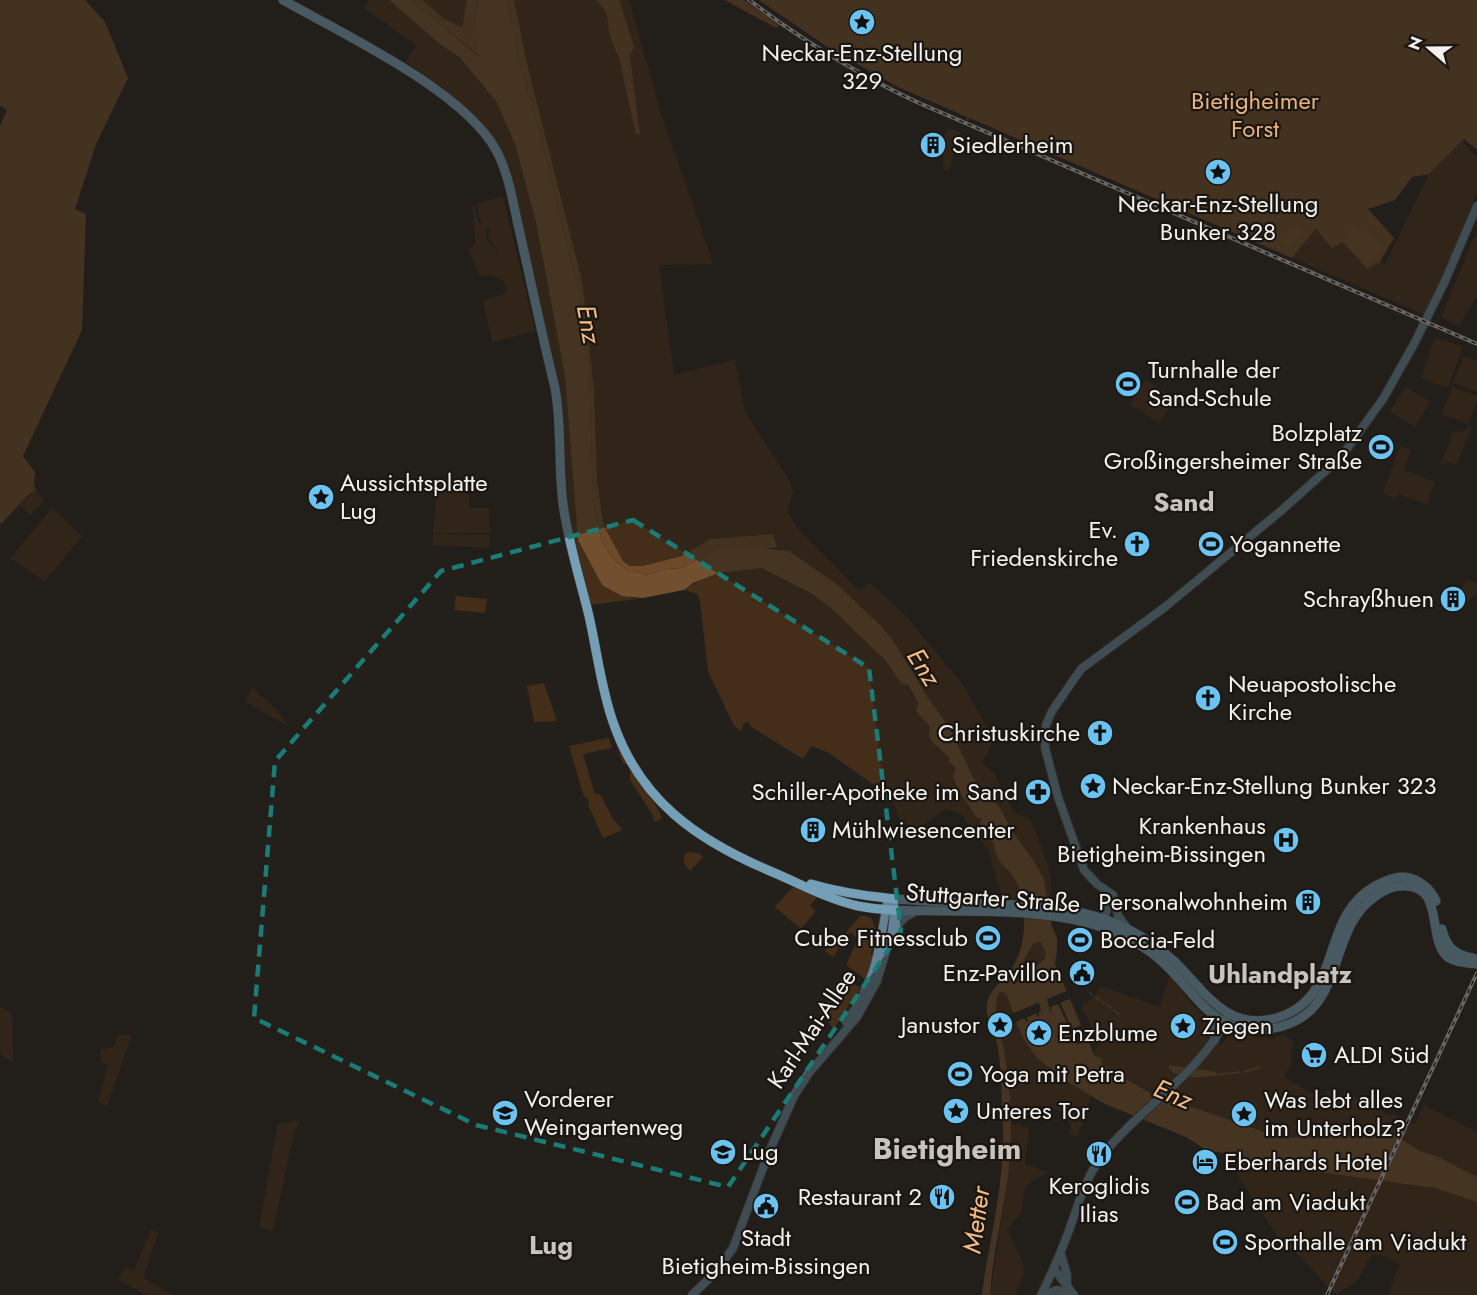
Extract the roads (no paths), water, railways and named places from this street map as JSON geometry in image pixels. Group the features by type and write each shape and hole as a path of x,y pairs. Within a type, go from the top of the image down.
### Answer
{"main road":[{"path":"283,0 373,50 448,99 474,121 499,156 510,192 555,388 559,420 560,482 567,531 614,727 642,779 660,802 722,849 783,876"},
{"path":"1099,919 1113,895 1090,877 1080,864 1045,748 1046,725 1052,711 1081,669 1165,606 1282,510 1341,457 1383,399 1414,344 1445,281 1477,206"},
{"name":"Stuttgarter Straße","path":"783,876 848,894 949,906 1034,906 1071,910 1099,919 1129,930 1161,950 1227,1018 1240,1028 1263,1030 1276,1028 1296,1020 1310,1010 1328,987 1347,933 1356,915 1378,894 1392,888 1410,886 1424,893 1433,910 1442,950 1454,961 1477,964"},
{"name":"Stuttgarter Straße","path":"783,876 835,900 855,905 916,911 949,906"},
{"name":"Stuttgarter Straße","path":"1099,919 1156,957 1211,1014 1227,1018 1269,1020 1284,1016 1309,999 1318,984 1346,913 1366,892 1393,878 1408,878 1426,887 1434,896 1444,939 1449,948 1461,956 1477,959"},
{"name":"Karl-Mai-Allee","path":"692,1295 725,1260 738,1238 769,1152 794,1096 828,1046 841,1033 864,1000 892,931 891,899"},
{"path":"1099,919 1104,906 1111,902"},
{"path":"1111,902 1129,930"},
{"name":"Karl-Mai-Allee","path":"874,979 883,926 890,910"},
{"path":"883,926 890,927 892,931 904,918 916,911"},
{"path":"1211,1014 1215,1041"},
{"path":"1215,1041 1227,1018"},
{"path":"1043,1295 1082,1194 1102,1157 1127,1128 1215,1041 1228,1031 1240,1028"},
{"path":"1060,1253 1067,1275 1067,1285"},
{"path":"1054,1269 1074,1295"},
{"path":"1043,1295 1056,1290 1074,1295"}],"waterway":[{"path":"967,121 972,109"},
{"name":"Enz","path":"1040,990 1048,1020"},
{"path":"1095,997 1100,1000"},
{"path":"1107,1005 1112,1008"},
{"path":"1114,1010 1119,1014"},
{"path":"1244,1072 1260,1067"},
{"path":"1216,1075 1240,1072"}],"railway":[{"path":"749,0 831,56 919,103 1477,344"},
{"path":"1327,1295 1477,973"}],"place":[{"name":"Neckar-Enz-Stellung 329","path":"862,22"},
{"name":"Siedlerheim","path":"933,145"},
{"name":"Neckar-Enz-Stellung Bunker 328","path":"1218,172"},
{"name":"Turnhalle der Sand-Schule","path":"1128,384"},
{"name":"Bolzplatz Großingersheimer Straße","path":"1381,447"},
{"name":"Aussichtsplatte Lug","path":"321,497"},
{"name":"Ev. Friedenskirche","path":"1137,544"},
{"name":"Yogannette","path":"1211,544"},
{"name":"Schrayßhuen","path":"1453,599"},
{"name":"Neuapostolische Kirche","path":"1208,698"},
{"name":"Christuskirche","path":"1100,733"},
{"name":"Neckar-Enz-Stellung Bunker 323","path":"1093,786"},
{"name":"Schiller-Apotheke im Sand","path":"1038,792"},
{"name":"Mühlwiesencenter","path":"813,830"},
{"name":"Krankenhaus Bietigheim-Bissingen","path":"1286,840"},
{"name":"Personalwohnheim","path":"1308,902"},
{"name":"Cube Fitnessclub","path":"988,938"},
{"name":"Boccia-Feld","path":"1080,940"},
{"name":"Enz-Pavillon","path":"1082,973"},
{"name":"Janustor","path":"1000,1025"},
{"name":"Ziegen","path":"1183,1026"},
{"name":"Enzblume","path":"1039,1033"},
{"name":"ALDI Süd","path":"1314,1055"},
{"name":"Yoga mit Petra","path":"960,1074"},
{"name":"Unteres Tor","path":"956,1111"},
{"name":"Vorderer Weingartenweg","path":"505,1113"},
{"name":"Was lebt alles im Unterholz?","path":"1244,1114"},
{"name":"Lug","path":"723,1152"},
{"name":"Keroglidis Ilias","path":"1099,1154"},
{"name":"Eberhards Hotel","path":"1205,1162"},
{"name":"Restaurant 2","path":"942,1197"},
{"name":"Bad am Viadukt","path":"1187,1202"},
{"name":"Stadt Bietigheim-Bissingen","path":"766,1206"},
{"name":"Sporthalle am Viadukt","path":"1225,1242"}],"district":[{"name":"Sand","path":"1184,502"},
{"name":"Uhlandplatz","path":"1280,974"},
{"name":"Bietigheim","path":"947,1149"},
{"name":"Lug","path":"551,1245"}],"park label":[{"name":"Bietigheimer Forst","path":"1255,115"}],"water label":[{"name":"Metter","path":"976,1220"}]}
